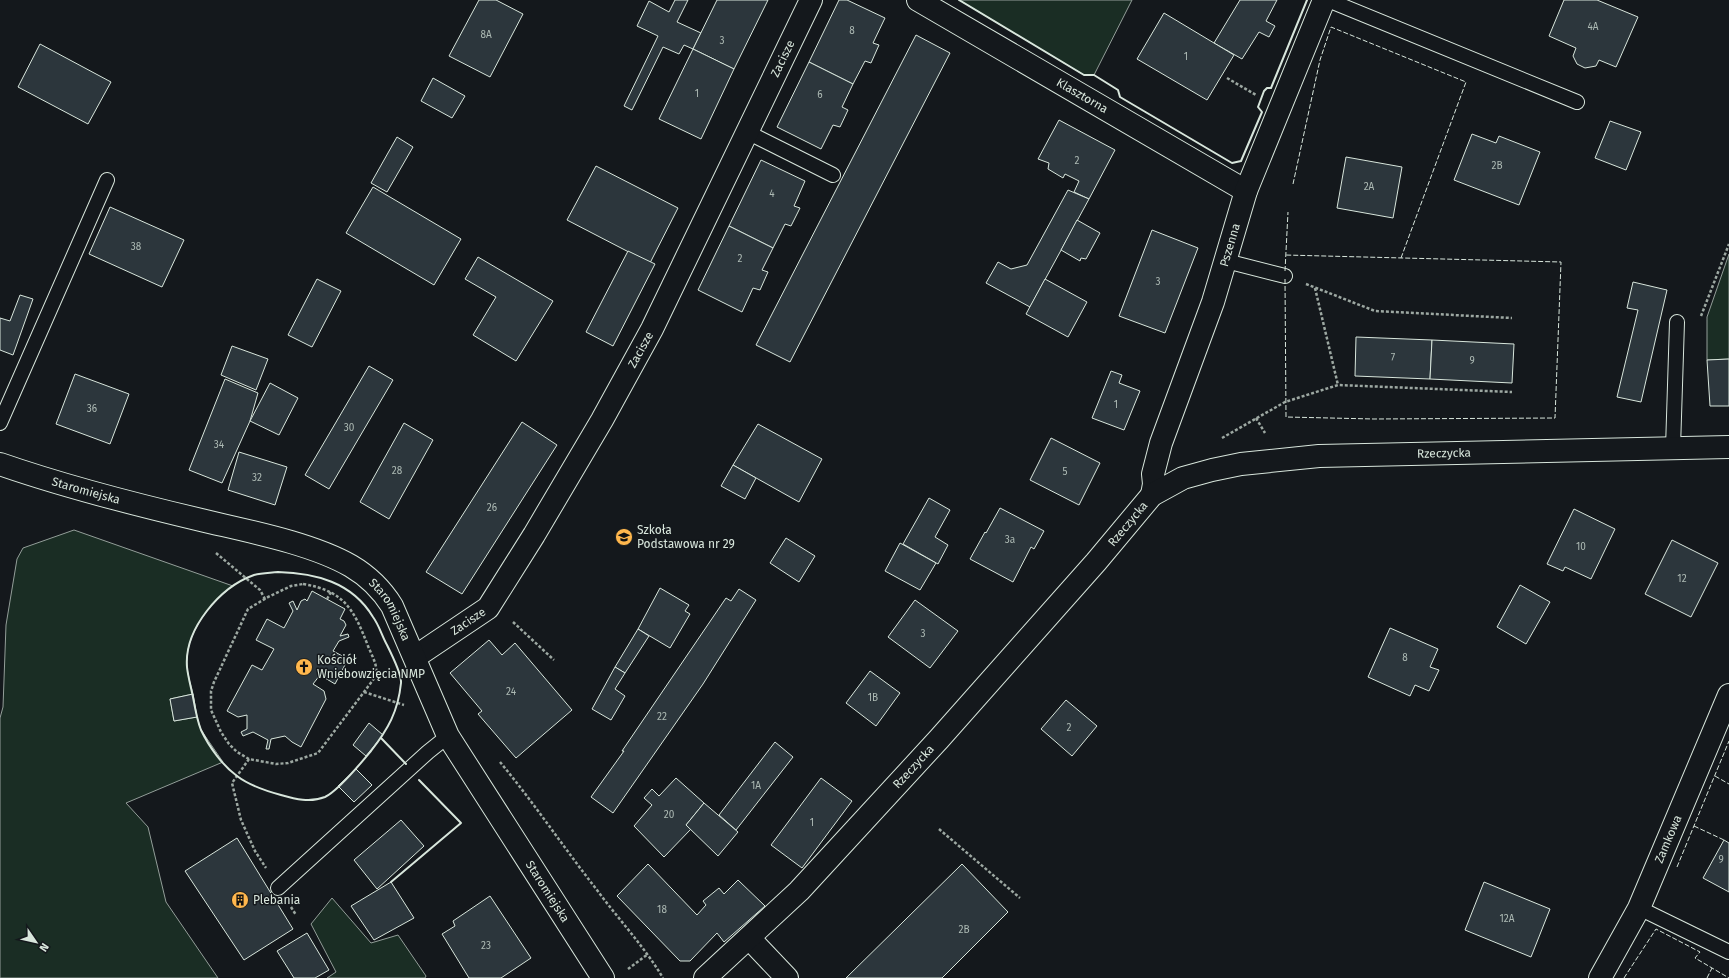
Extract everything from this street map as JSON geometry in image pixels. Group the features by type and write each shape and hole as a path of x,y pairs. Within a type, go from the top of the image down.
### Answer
{"street":[{"name":"Zacisze","path":"415,657 488,608 538,529 606,414 652,329 811,0"},
{"name":"Klasztorna","path":"918,0 1246,191"},
{"name":"Pszenna","path":"1152,495 1154,484 1152,474 1161,442 1213,302 1246,191 1324,0"},
{"name":"Rzeczycka","path":"706,978 799,891 934,745 1096,562 1152,495 1183,478 1241,464 1307,457 1729,447"},
{"name":"Staromiejska","path":"0,464 37,477 133,504 292,543 343,562 363,574 386,596 397,615 448,736 603,978"},
{"name":"Zamkowa","path":"1600,978 1639,908 1729,695"},
{"path":"749,938 787,978"}],"lane":[{"path":"1328,0 1577,102"},
{"path":"747,132 833,175"},
{"path":"0,423 107,180"},
{"path":"1226,261 1285,276"},
{"path":"1673,448 1677,322"},
{"path":"278,888 428,752 448,736"},
{"path":"1639,908 1729,952"}],"path":[{"path":"1227,78 1261,98 1280,107"},
{"path":"1699,321 1729,244"},
{"path":"1285,276 1376,311 1512,318"},
{"path":"1315,288 1338,385"},
{"path":"1219,440 1285,402 1338,385 1512,392"},
{"path":"215,552 260,590 265,598"},
{"path":"303,584 323,588 331,592 349,607 356,616 376,664 376,676 318,753 288,763 276,764 249,759 237,752 221,732 211,710 211,691 248,609 265,598 291,586 303,584"},
{"path":"327,599 331,592"},
{"path":"510,620 518,625 554,660"},
{"path":"364,692 404,705"},
{"path":"249,759 232,782 241,820 248,837 296,915"},
{"path":"500,762 599,893 648,954 662,978"},
{"path":"939,829 1020,898"},
{"path":"625,971 648,954"}],"green space":[{"path":"959,0 1132,0 1094,75 1084,75"},
{"path":"1729,254 1729,359 1707,360 1707,317"},
{"path":"74,530 233,586 215,601 200,621 194,632 187,655 187,667 193,694 170,699 174,721 197,717 201,730 223,762 126,803 148,827 166,902 218,978 0,978 0,718 3,707 6,625 17,559 23,548"},
{"path":"332,898 371,943 398,935 426,976 425,978 327,978 336,972 311,924"}],"building":[{"path":"479,0 496,0 523,14 490,77 449,56"},
{"path":"675,0 688,0 677,22 701,33 693,49 684,45 679,54 663,47 632,110 624,106 658,36 637,26 649,1 669,12"},
{"path":"717,0 768,0 734,69 693,49"},
{"path":"839,0 847,0 885,18 873,43 879,45 871,63 865,61 853,84 809,62"},
{"path":"1240,0 1277,0 1266,21 1275,26 1269,37 1259,32 1242,59 1214,43"},
{"path":"1564,0 1597,0 1638,17 1616,67 1599,60 1596,66 1585,68 1577,64 1573,56 1576,48 1549,36"},
{"path":"1164,13 1234,55 1207,100 1137,59"},
{"path":"916,35 950,53 790,362 756,345"},
{"path":"40,44 111,82 88,124 18,87"},
{"path":"693,49 734,69 701,139 659,119"},
{"path":"809,62 853,84 842,107 848,110 840,127 833,125 821,149 777,127"},
{"path":"433,78 465,96 452,118 421,101"},
{"path":"1059,120 1115,150 1089,199 1074,192 1079,181 1065,174 1063,178 1048,169 1049,163 1038,159"},
{"path":"1610,121 1641,132 1626,170 1595,158"},
{"path":"1472,134 1496,143 1499,136 1540,152 1519,205 1454,180"},
{"path":"397,137 413,147 387,192 371,183"},
{"path":"1346,157 1402,167 1393,218 1337,208"},
{"path":"761,160 805,181 794,206 800,208 791,226 785,224 773,248 729,226"},
{"path":"596,166 678,208 650,263 567,220"},
{"path":"373,187 461,239 434,285 346,233"},
{"path":"1068,190 1089,199 1030,307 986,283 998,262 1011,269 1027,265"},
{"path":"110,207 184,240 162,287 89,254"},
{"path":"1077,220 1100,233 1086,259 1081,258 1080,261 1061,250"},
{"path":"729,226 773,248 762,270 768,272 760,290 753,288 742,312 698,290"},
{"path":"1152,230 1198,248 1165,333 1119,316"},
{"path":"628,251 655,264 613,346 586,332"},
{"path":"478,257 553,301 516,361 473,335 496,297 465,279"},
{"path":"317,279 341,291 312,347 288,335"},
{"path":"1045,279 1087,302 1068,337 1026,314"},
{"path":"1633,282 1667,290 1641,402 1617,397 1638,310 1627,308"},
{"path":"20,295 33,299 13,355 0,350 0,318 10,321"},
{"path":"1356,337 1432,340 1430,379 1355,376"},
{"path":"1432,340 1514,344 1512,383 1430,379"},
{"path":"232,346 268,359 256,390 221,375"},
{"path":"1729,359 1729,406 1710,406 1707,360"},
{"path":"369,366 393,380 329,489 305,475"},
{"path":"1111,371 1122,375 1119,383 1140,391 1124,430 1092,418"},
{"path":"75,374 129,394 110,444 56,424"},
{"path":"225,379 258,393 250,421 222,483 189,470"},
{"path":"270,383 298,398 279,435 250,421"},
{"path":"522,422 557,445 462,594 426,572"},
{"path":"404,423 433,440 389,519 360,502"},
{"path":"758,424 822,459 799,502 733,465"},
{"path":"1051,438 1100,463 1079,505 1030,480"},
{"path":"239,452 287,467 275,505 228,490"},
{"path":"733,465 756,478 745,499 721,486"},
{"path":"929,498 950,510 935,537 948,545 938,564 903,544"},
{"path":"1000,508 1044,531 1034,549 1031,547 1013,582 970,559"},
{"path":"1574,509 1615,529 1591,579 1565,567 1563,571 1547,564"},
{"path":"786,538 815,556 799,582 770,563"},
{"path":"1672,540 1718,563 1691,617 1645,594"},
{"path":"900,543 936,563 920,590 885,571"},
{"path":"1520,585 1550,602 1526,644 1497,627"},
{"path":"660,588 689,605 685,611 690,614 670,648 638,629"},
{"path":"739,589 756,600 703,684 613,813 591,797 624,751 622,751 726,598 731,601"},
{"name":"Kościół Wniebowzięcia NMP","path":"312,591 345,609 340,619 344,621 346,625 340,636 348,634 349,637 339,641 333,651 348,659 335,684 320,675 313,684 324,691 326,699 301,747 285,736 271,739 269,749 266,749 268,740 253,732 243,736 241,732 247,729 247,715 238,717 227,711 252,665 262,670 274,649 256,640 267,619 284,628 293,611 289,603 293,601 297,610 301,601 305,599 307,601"},
{"path":"915,600 958,631 930,668 888,637"},
{"path":"1390,628 1438,649 1430,667 1439,670 1429,691 1415,685 1410,696 1368,677"},
{"path":"638,629 649,636 625,673 615,667"},
{"path":"489,640 502,655 515,643 572,710 516,758 478,714 482,711 450,673"},
{"path":"615,667 625,673 615,689 625,696 611,720 592,709"},
{"path":"870,671 900,693 876,726 846,703"},
{"path":"193,694 197,717 174,721 170,699"},
{"path":"1066,700 1097,726 1072,756 1041,729"},
{"path":"369,723 383,735 366,756 353,745"},
{"path":"775,742 793,757 736,830 719,815"},
{"path":"356,769 372,785 354,802 338,786"},
{"path":"676,778 704,803 686,825 691,829 664,857 634,826 652,805 644,798 652,789 659,796"},
{"path":"821,778 852,801 802,868 771,845"},
{"path":"704,803 738,832 718,856 686,825"},
{"path":"401,820 424,846 377,889 354,860"},
{"name":"Plebania","path":"237,838 293,929 244,960 185,871"},
{"path":"1724,840 1729,843 1729,892 1703,878"},
{"path":"648,864 697,915 706,905 703,901 719,888 724,894 738,880 765,906 724,942 717,933 690,961 680,961 617,896"},
{"path":"962,864 1008,912 942,978 846,978"},
{"path":"391,882 414,918 374,940 351,906"},
{"path":"1484,882 1550,909 1531,957 1465,930"},
{"path":"490,896 531,958 501,978 469,978 442,934 455,926 453,921"},
{"path":"307,933 329,970 315,978 294,978 277,951"}],"fence":[{"path":"1293,184 1320,60 1331,27 1466,82 1401,258"},
{"path":"1285,271 1288,212"},
{"path":"1285,255 1561,262 1555,418 1374,419 1286,417 1285,279"},
{"path":"1677,867 1729,741"},
{"path":"1715,776 1729,784"},
{"path":"1694,826 1724,840"},
{"path":"1624,978 1656,929 1700,952 1695,958 1729,978"},
{"path":"1707,978 1712,968"}],"wall":[{"path":"959,0 1084,75 1094,75 1118,90 1120,97 1232,163 1241,161 1262,112 1258,107 1264,91 1267,88 1271,88 1307,0"},
{"path":"278,572 319,577 332,582 354,595 364,605 377,623 396,664 401,679 400,693 395,711 377,743 343,783 325,797 314,800 292,798 258,788 242,780 222,762 208,743 201,730 187,671 191,638 198,624 217,599 241,581 254,575 278,572"},
{"path":"381,738 406,764"},
{"path":"391,882 461,823 419,780"}],"place":[{"name":"Szkoła Podstawowa nr 29","path":"624,537"},
{"name":"Kościół Wniebowzięcia NMP","path":"304,667"},
{"name":"Plebania","path":"240,900"}]}
